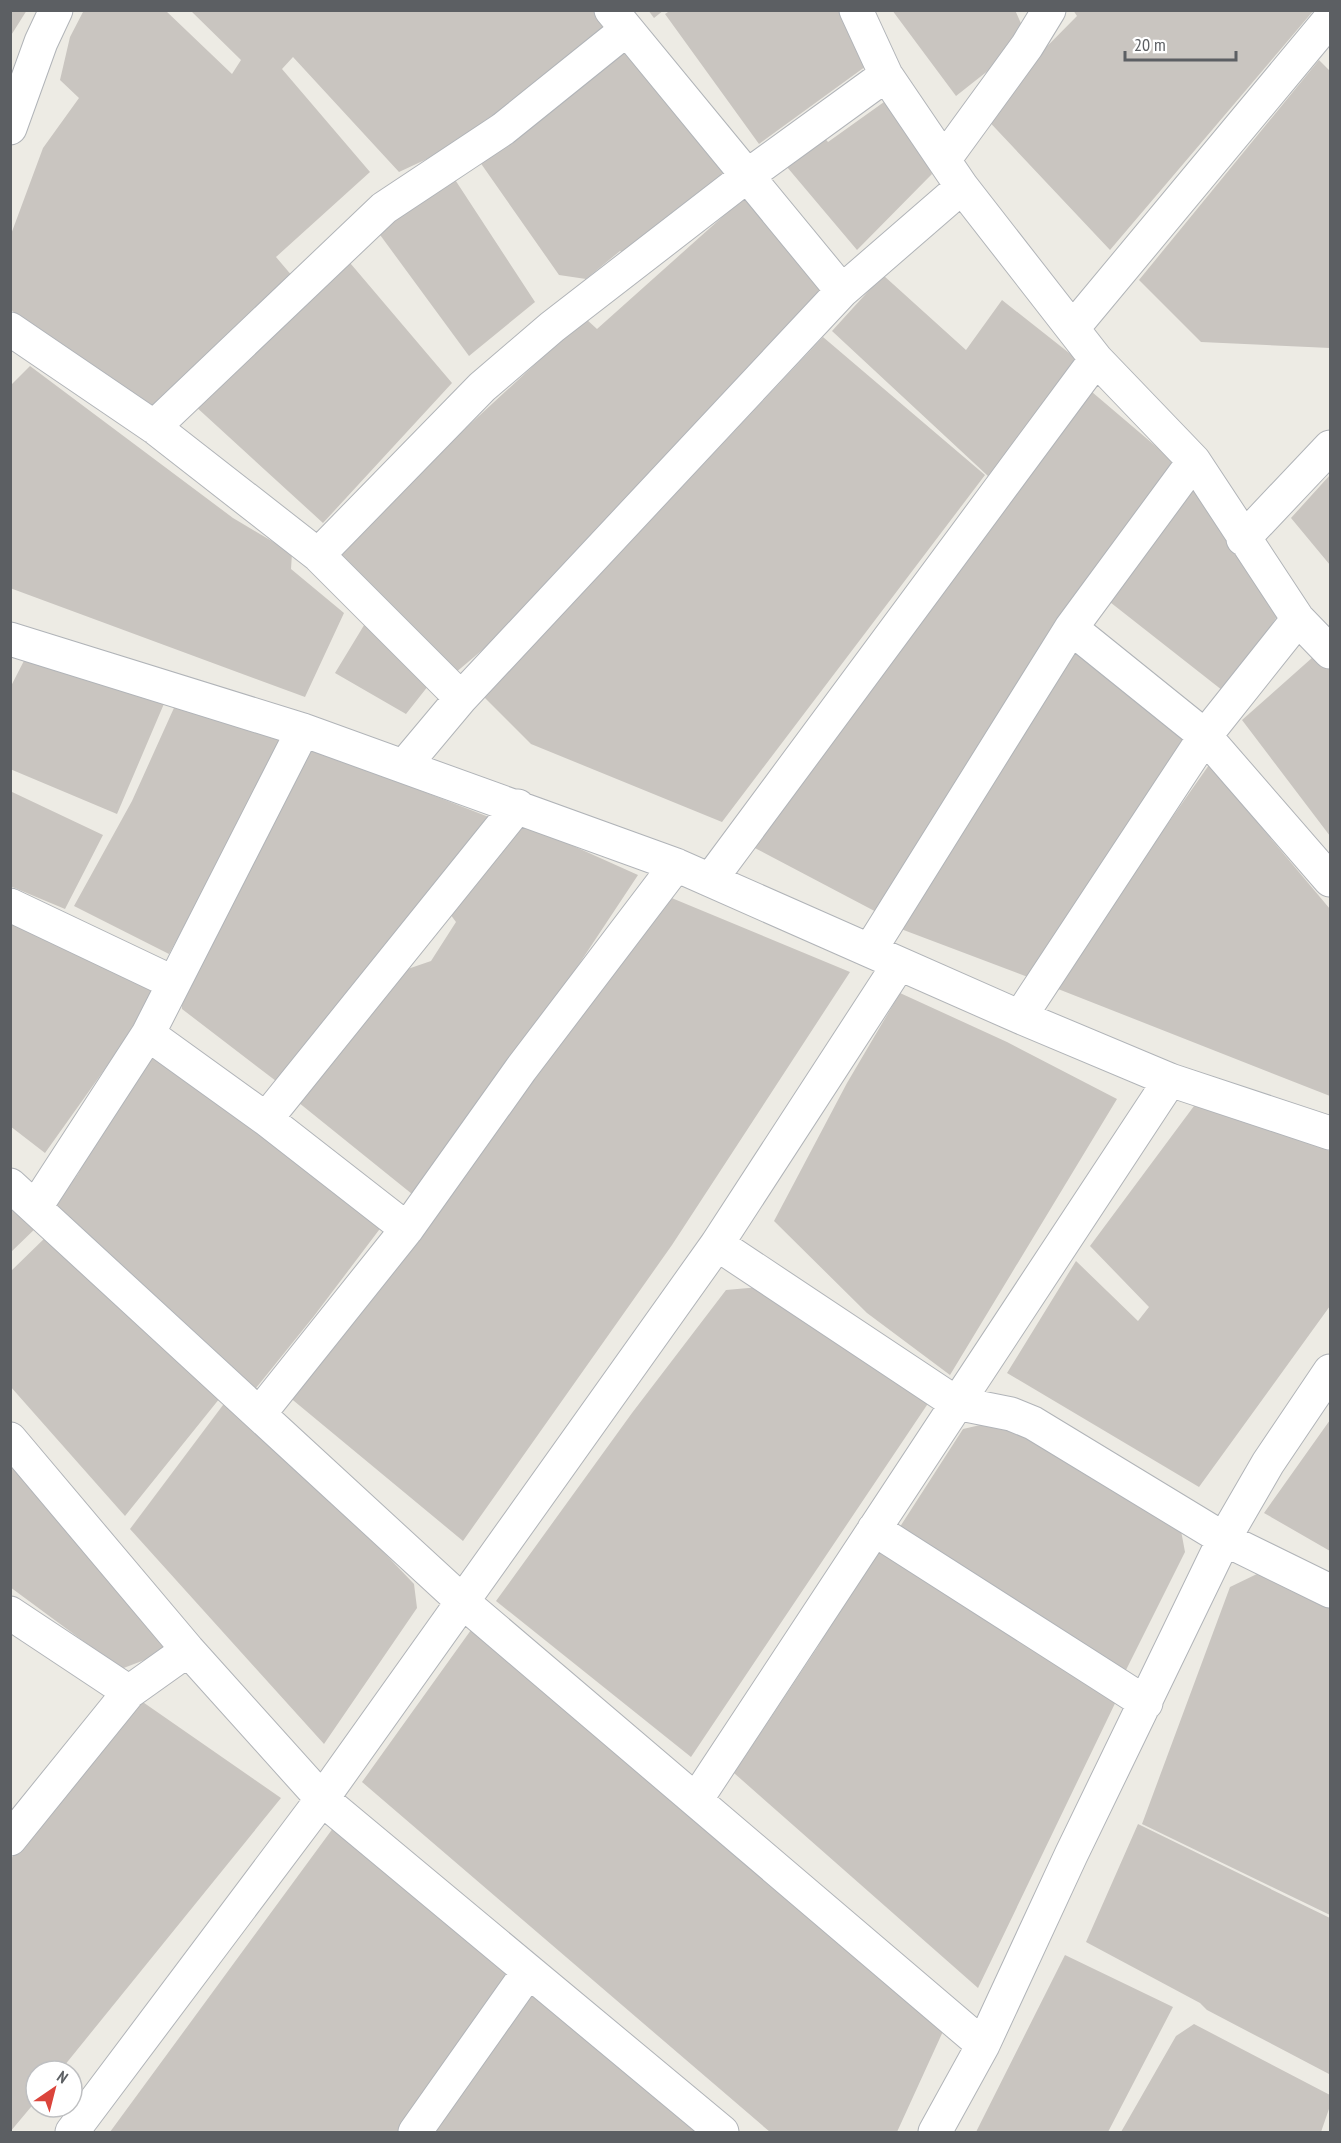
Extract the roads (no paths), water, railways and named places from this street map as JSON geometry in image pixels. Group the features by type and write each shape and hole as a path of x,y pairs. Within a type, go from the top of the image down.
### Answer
{"street":[{"path":"10,128 20,70 41,42 56,10"},
{"path":"856,10 886,75 962,187 1096,359 1194,461 1243,539 1298,619 1330,652"},
{"path":"944,160 1027,46 1049,10"},
{"path":"1073,328 1330,19"},
{"path":"154,427 384,208 503,129 619,20 842,291"},
{"path":"318,555 482,387 552,327 747,176 886,75"},
{"path":"404,766 461,698 842,291 962,187"},
{"path":"10,329 154,427 318,555 461,698"},
{"path":"711,879 1096,359"},
{"path":"1243,539 1330,447"},
{"path":"870,950 1071,628 1194,461"},
{"path":"1020,1017 1205,736 1298,619"},
{"path":"1071,628 1205,736 1330,880"},
{"path":"10,639 303,730 676,865 1020,1017 1170,1080 1330,1133"},
{"path":"35,1208 148,1034 172,982 303,730"},
{"path":"266,1119 518,806"},
{"path":"260,1413 406,1229 521,1070 676,865"},
{"path":"10,905 172,982"},
{"path":"72,2133 322,1799 717,1244 899,964"},
{"path":"148,1034 266,1119 406,1229"},
{"path":"696,1800 1170,1080"},
{"path":"10,1185 463,1602 983,2044"},
{"path":"717,1244 956,1402 1011,1414 1033,1423 1224,1539 1330,1591"},
{"path":"936,2133 983,2044 1071,1855 1224,1539 1268,1463 1330,1371"},
{"path":"10,1439 188,1650 322,1799 722,2133"},
{"path":"874,1529 1146,1702"},
{"path":"10,1612 129,1692"},
{"path":"10,1839 129,1692 188,1650"},
{"path":"415,2133 528,1972"}]}
